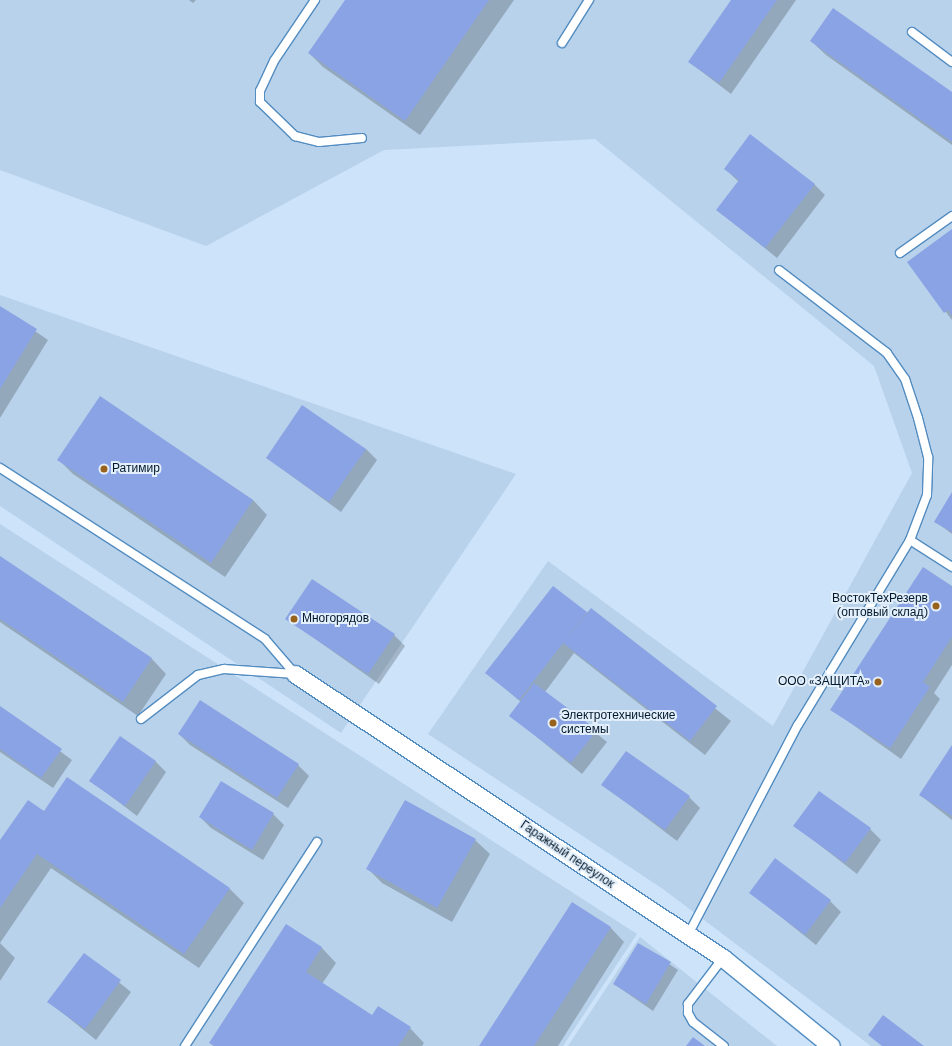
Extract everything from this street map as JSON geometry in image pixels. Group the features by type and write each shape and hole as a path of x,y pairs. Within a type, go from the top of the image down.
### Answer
{"street":[{"name":"Гаражный переулок","path":"295,674 723,958 831,1046"}],"lane":[{"path":"315,0 274,60 260,91 260,102 295,136 319,142 362,138"},
{"path":"562,43 589,0"},
{"path":"912,32 952,62"},
{"path":"900,253 952,216"},
{"path":"688,935 798,725 910,540 927,495 928,457 905,380 887,353 779,270"},
{"path":"0,468 265,639 295,674"},
{"path":"910,540 952,567"},
{"path":"141,719 198,675 224,669 295,674"},
{"path":"185,1046 317,842"},
{"path":"723,958 688,1004 688,1013 693,1022 724,1046"}],"shaded area":[{"path":"0,0 952,0 952,1046 871,1046 663,889 428,734 548,561 773,726 912,473 874,366 595,139 384,150 206,246 0,170"},
{"name":"Многорядов","path":"0,295 516,474 341,733 0,506"},
{"path":"0,524 637,934 563,1046 0,1046"},
{"path":"640,937 777,1046 568,1046"}],"building":[{"path":"345,0 489,0 405,121 308,53"},
{"path":"731,0 777,0 719,83 688,62"},
{"path":"833,8 952,92 952,142 810,41"},
{"path":"750,134 815,184 765,248 716,210 739,180 724,169"},
{"path":"952,229 952,316 948,310 944,313 907,262"},
{"path":"0,306 37,329 0,389"},
{"path":"100,396 253,500 211,563 57,460"},
{"path":"302,405 366,449 329,502 266,458"},
{"path":"952,492 952,532 934,522"},
{"path":"0,556 152,658 123,702 0,619"},
{"path":"923,567 952,586 952,637 923,682 930,687 890,748 830,710"},
{"path":"312,579 395,634 368,674 285,619"},
{"path":"553,586 587,612 519,700 485,673"},
{"path":"591,608 717,706 690,741 563,643"},
{"name":"Электротехнические системы","path":"534,683 597,730 571,763 509,716"},
{"path":"200,700 299,764 277,798 178,734"},
{"path":"0,706 62,749 41,778 0,749"},
{"path":"120,736 156,761 125,806 89,781"},
{"path":"952,745 952,816 919,795"},
{"path":"626,751 690,796 665,830 601,785"},
{"path":"67,777 230,888 184,954 37,854 0,908 0,840 28,800 44,811"},
{"path":"221,781 274,813 252,850 199,817"},
{"path":"819,791 871,828 845,863 793,826"},
{"path":"405,800 476,839 437,908 366,869"},
{"path":"775,858 831,900 805,935 749,893"},
{"path":"572,902 611,927 534,1046 479,1046"},
{"path":"286,924 322,947 306,972 372,1015 378,1006 411,1027 398,1046 214,1046 209,1043"},
{"path":"638,943 671,962 646,1004 613,984"},
{"path":"84,953 121,980 85,1029 47,1002"},
{"path":"883,1015 924,1046 882,1046 868,1035"},
{"path":"693,1037 705,1046 686,1046"}],"place":[{"name":"Ратимир","path":"104,469"},
{"name":"ВостокТехРезерв (оптовый склад)","path":"936,606"},
{"name":"Многорядов","path":"294,619"},
{"name":"ООО «ЗАЩИТА»","path":"878,682"},
{"name":"Электротехнические системы","path":"553,723"}]}
